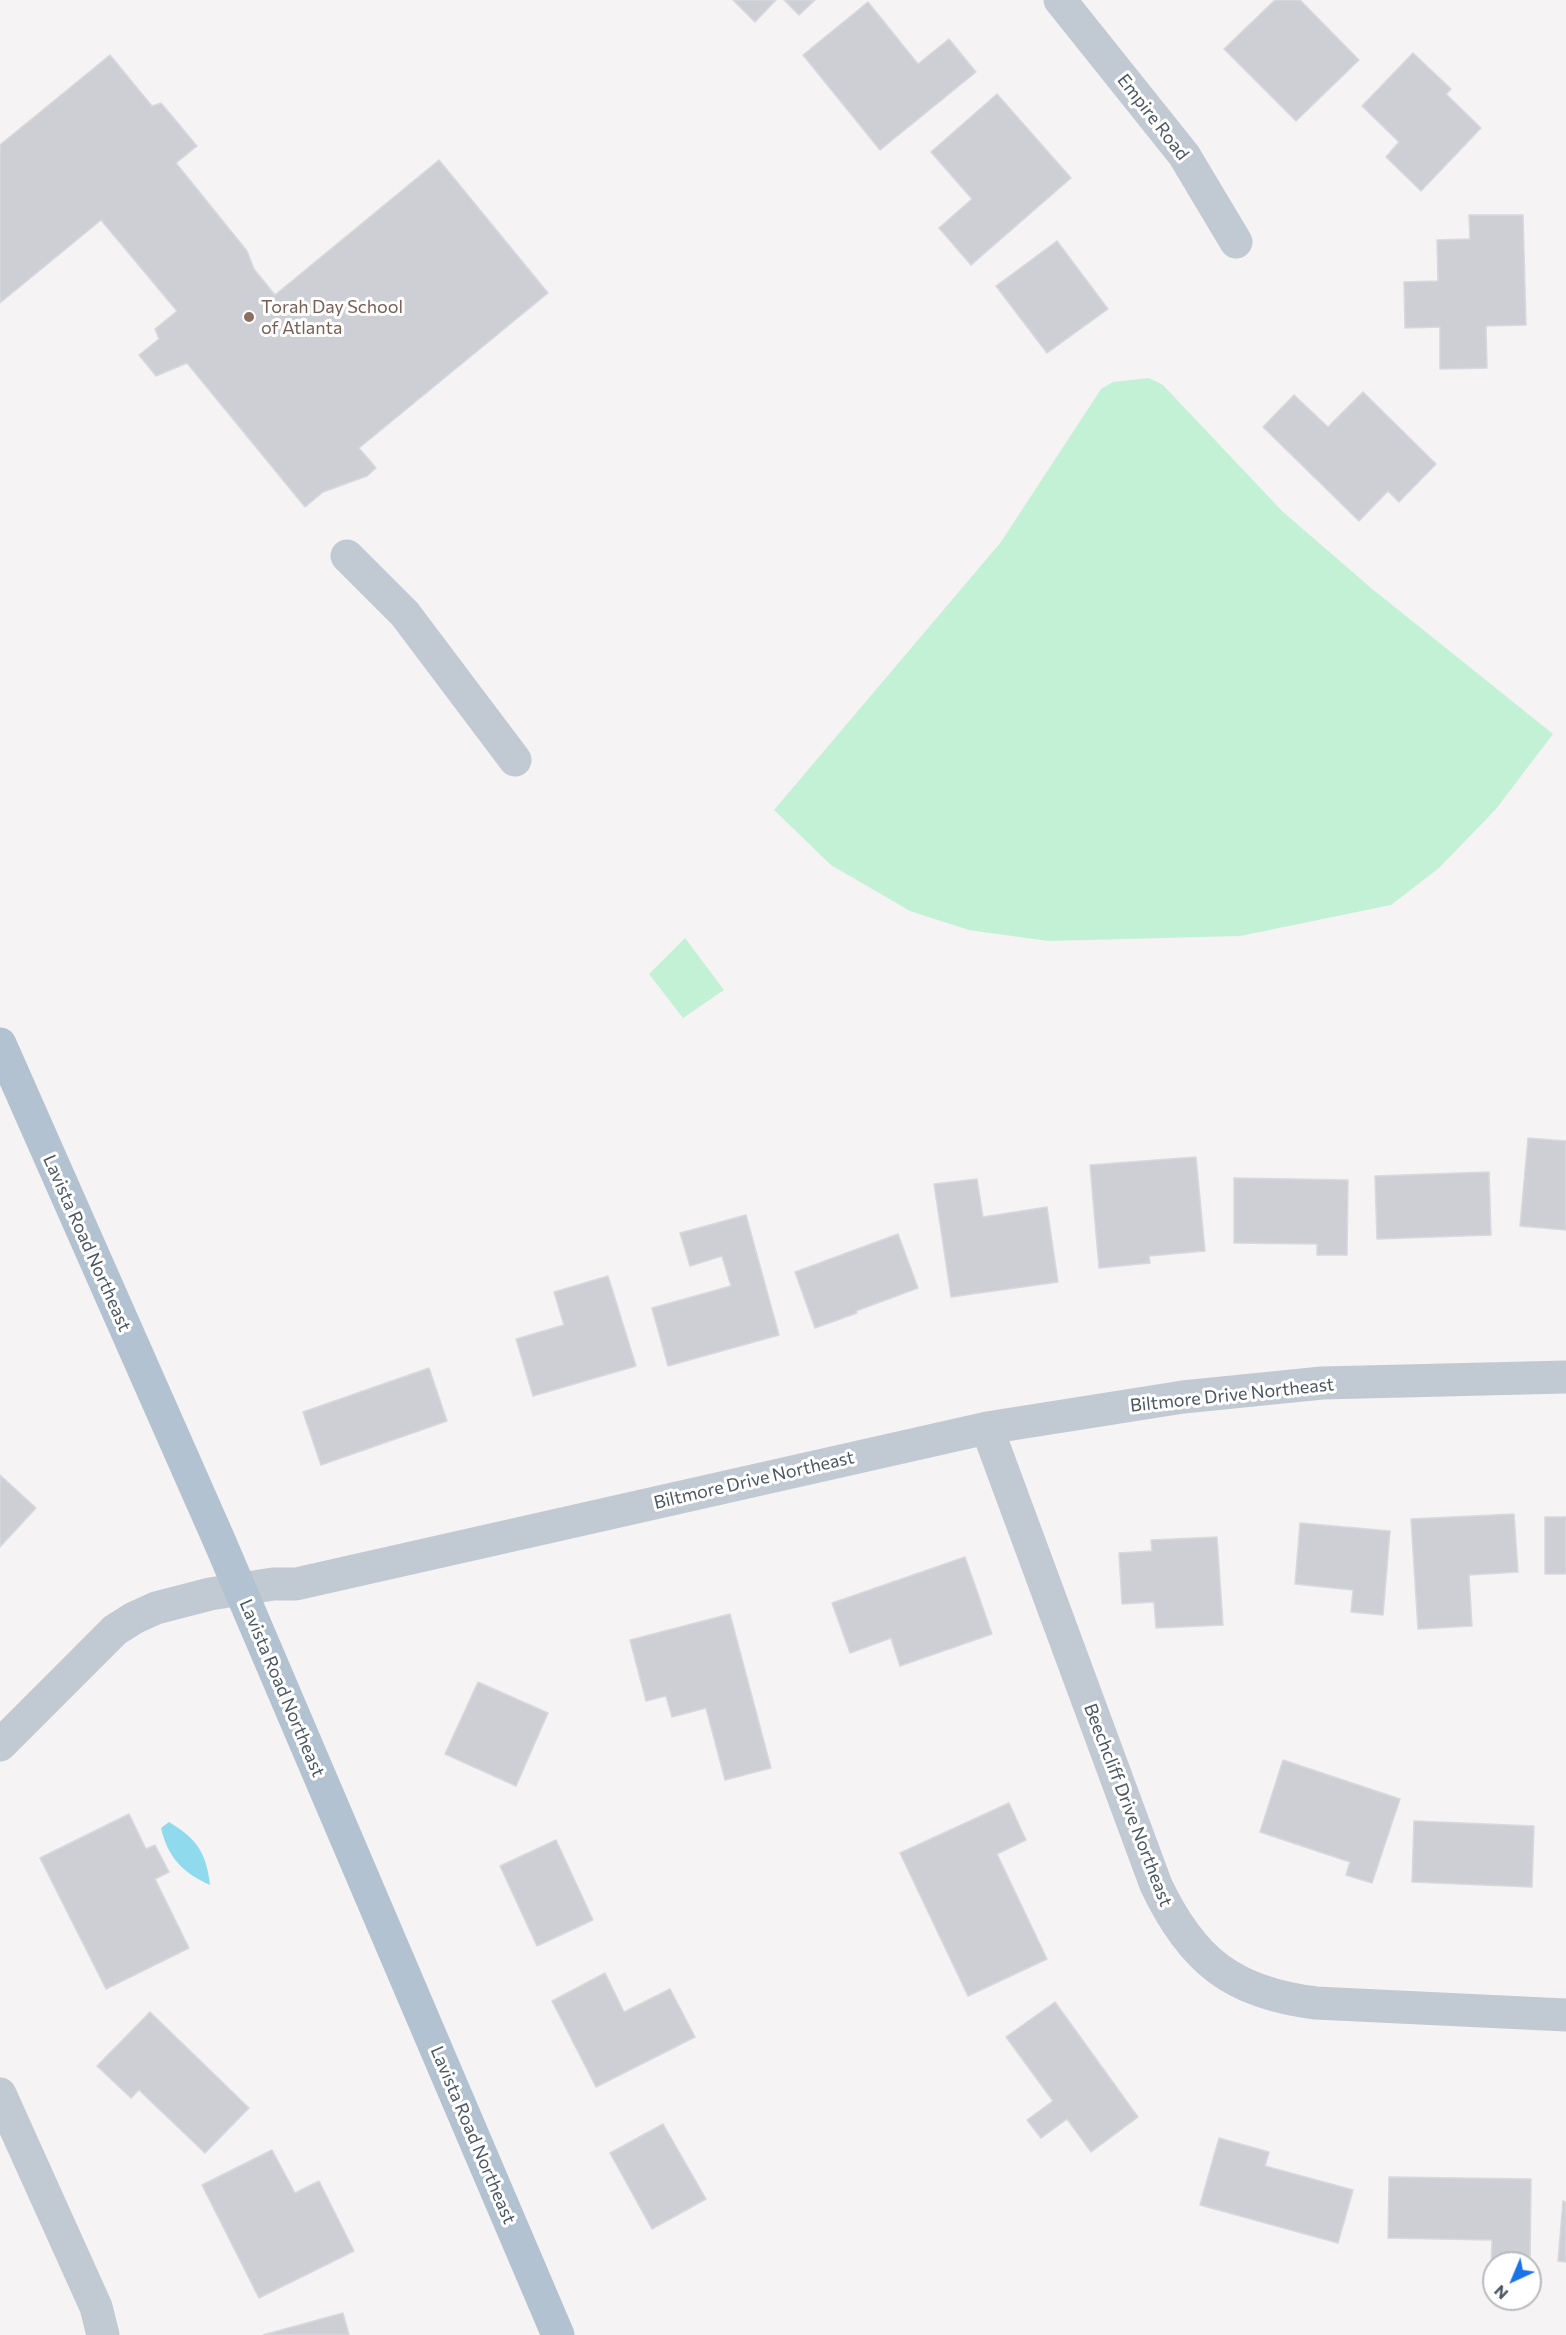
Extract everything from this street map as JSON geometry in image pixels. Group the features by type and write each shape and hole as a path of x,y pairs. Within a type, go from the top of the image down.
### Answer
{"main road":[{"name":"Lavista Road Northeast","path":"0,1044 240,1590 558,2335"}],"street":[{"name":"Empire Road","path":"1060,0 1184,155 1236,242"},
{"path":"347,556 405,614 515,759"},
{"name":"Biltmore Drive Northeast","path":"0,1745 115,1630 156,1608 210,1594 273,1584 296,1584 987,1428 1183,1397 1322,1383 1566,1377"},
{"name":"Beechcliff Drive Northeast","path":"987,1428 1156,1884 1180,1929 1204,1956 1217,1969 1237,1982 1285,1999 1316,2003 1566,2015"},
{"path":"0,2094 96,2307 103,2335"}],"green space":[{"path":"1149,378 1163,385 1282,511 1371,588 1553,734 1496,809 1439,868 1391,905 1240,936 1048,941 969,930 910,911 831,865 774,810 1001,542 1101,389 1113,382"},
{"path":"685,938 724,990 683,1018 649,974"}],"water":[{"path":"169,1822 187,1834 203,1855 210,1885 184,1870 172,1856 161,1828"}],"building":[{"path":"733,0 776,0 755,22"},
{"path":"784,0 815,0 799,15"},
{"path":"1275,0 1300,0 1359,60 1296,121 1224,49"},
{"path":"868,2 918,64 949,39 976,72 880,150 803,55"},
{"path":"1413,53 1451,89 1446,94 1481,128 1421,191 1386,157 1399,142 1362,106"},
{"path":"110,55 152,106 161,103 197,146 176,163 247,251 254,269 275,295 439,160 548,293 359,448 376,468 367,476 323,492 305,507 187,363 156,376 139,355 159,339 155,329 177,311 101,220 0,303 0,145"},
{"path":"997,94 1071,178 971,265 939,228 972,199 931,152"},
{"path":"1469,215 1523,215 1526,325 1486,326 1487,368 1440,369 1440,327 1405,328 1404,282 1438,281 1437,240 1470,239"},
{"path":"1057,241 1108,309 1047,353 996,286"},
{"path":"1363,392 1436,464 1399,502 1388,491 1359,521 1263,427 1294,395 1328,427"},
{"path":"1528,1138 1566,1141 1566,1230 1520,1226"},
{"path":"1196,1157 1205,1251 1149,1256 1150,1263 1099,1268 1090,1165"},
{"path":"1489,1172 1491,1235 1377,1239 1375,1176"},
{"path":"1234,1178 1348,1180 1347,1255 1317,1255 1317,1244 1234,1243"},
{"path":"977,1179 983,1217 1047,1207 1058,1282 951,1297 934,1184"},
{"path":"746,1215 779,1335 668,1366 652,1308 731,1286 722,1256 690,1266 680,1233"},
{"path":"898,1234 918,1288 815,1328 795,1272"},
{"path":"608,1276 636,1366 533,1396 516,1339 564,1325 554,1292"},
{"path":"429,1368 447,1421 321,1465 303,1412"},
{"path":"0,1475 36,1508 0,1547"},
{"path":"1514,1514 1518,1572 1469,1575 1472,1626 1418,1629 1411,1519"},
{"path":"1545,1517 1566,1517 1566,1574 1545,1574"},
{"path":"1300,1523 1390,1531 1383,1615 1351,1612 1353,1590 1295,1584"},
{"path":"1217,1537 1223,1625 1156,1628 1154,1602 1122,1604 1119,1553 1152,1551 1151,1540"},
{"path":"965,1557 992,1634 900,1666 891,1638 850,1653 832,1603"},
{"path":"730,1614 771,1768 725,1780 706,1708 672,1717 666,1696 646,1701 630,1640"},
{"path":"478,1682 548,1713 516,1786 445,1754"},
{"path":"1283,1760 1400,1799 1372,1883 1346,1875 1350,1862 1260,1832"},
{"path":"1009,1803 1026,1840 997,1854 1047,1959 968,1996 900,1853"},
{"path":"129,1814 146,1849 155,1845 169,1872 155,1879 189,1948 106,1989 40,1858"},
{"path":"1414,1821 1534,1826 1532,1887 1412,1882"},
{"path":"556,1840 593,1920 537,1946 500,1866"},
{"path":"605,1973 624,2012 670,1989 695,2037 596,2087 552,2001"},
{"path":"1055,2002 1138,2117 1091,2152 1067,2119 1041,2138 1027,2120 1053,2101 1006,2037"},
{"path":"150,2012 249,2108 205,2153 139,2090 131,2098 97,2066"},
{"path":"663,2124 706,2199 652,2229 610,2153"},
{"path":"1219,2138 1269,2152 1265,2166 1353,2190 1338,2243 1200,2205"},
{"path":"272,2150 295,2193 319,2181 354,2251 259,2298 202,2185"},
{"path":"1389,2177 1531,2179 1530,2251 1492,2251 1492,2240 1388,2238"},
{"path":"1563,2201 1566,2202 1566,2262 1558,2261"},
{"path":"343,2313 349,2335 263,2335"}],"place":[{"name":"Torah Day School of Atlanta","path":"249,317"}]}
